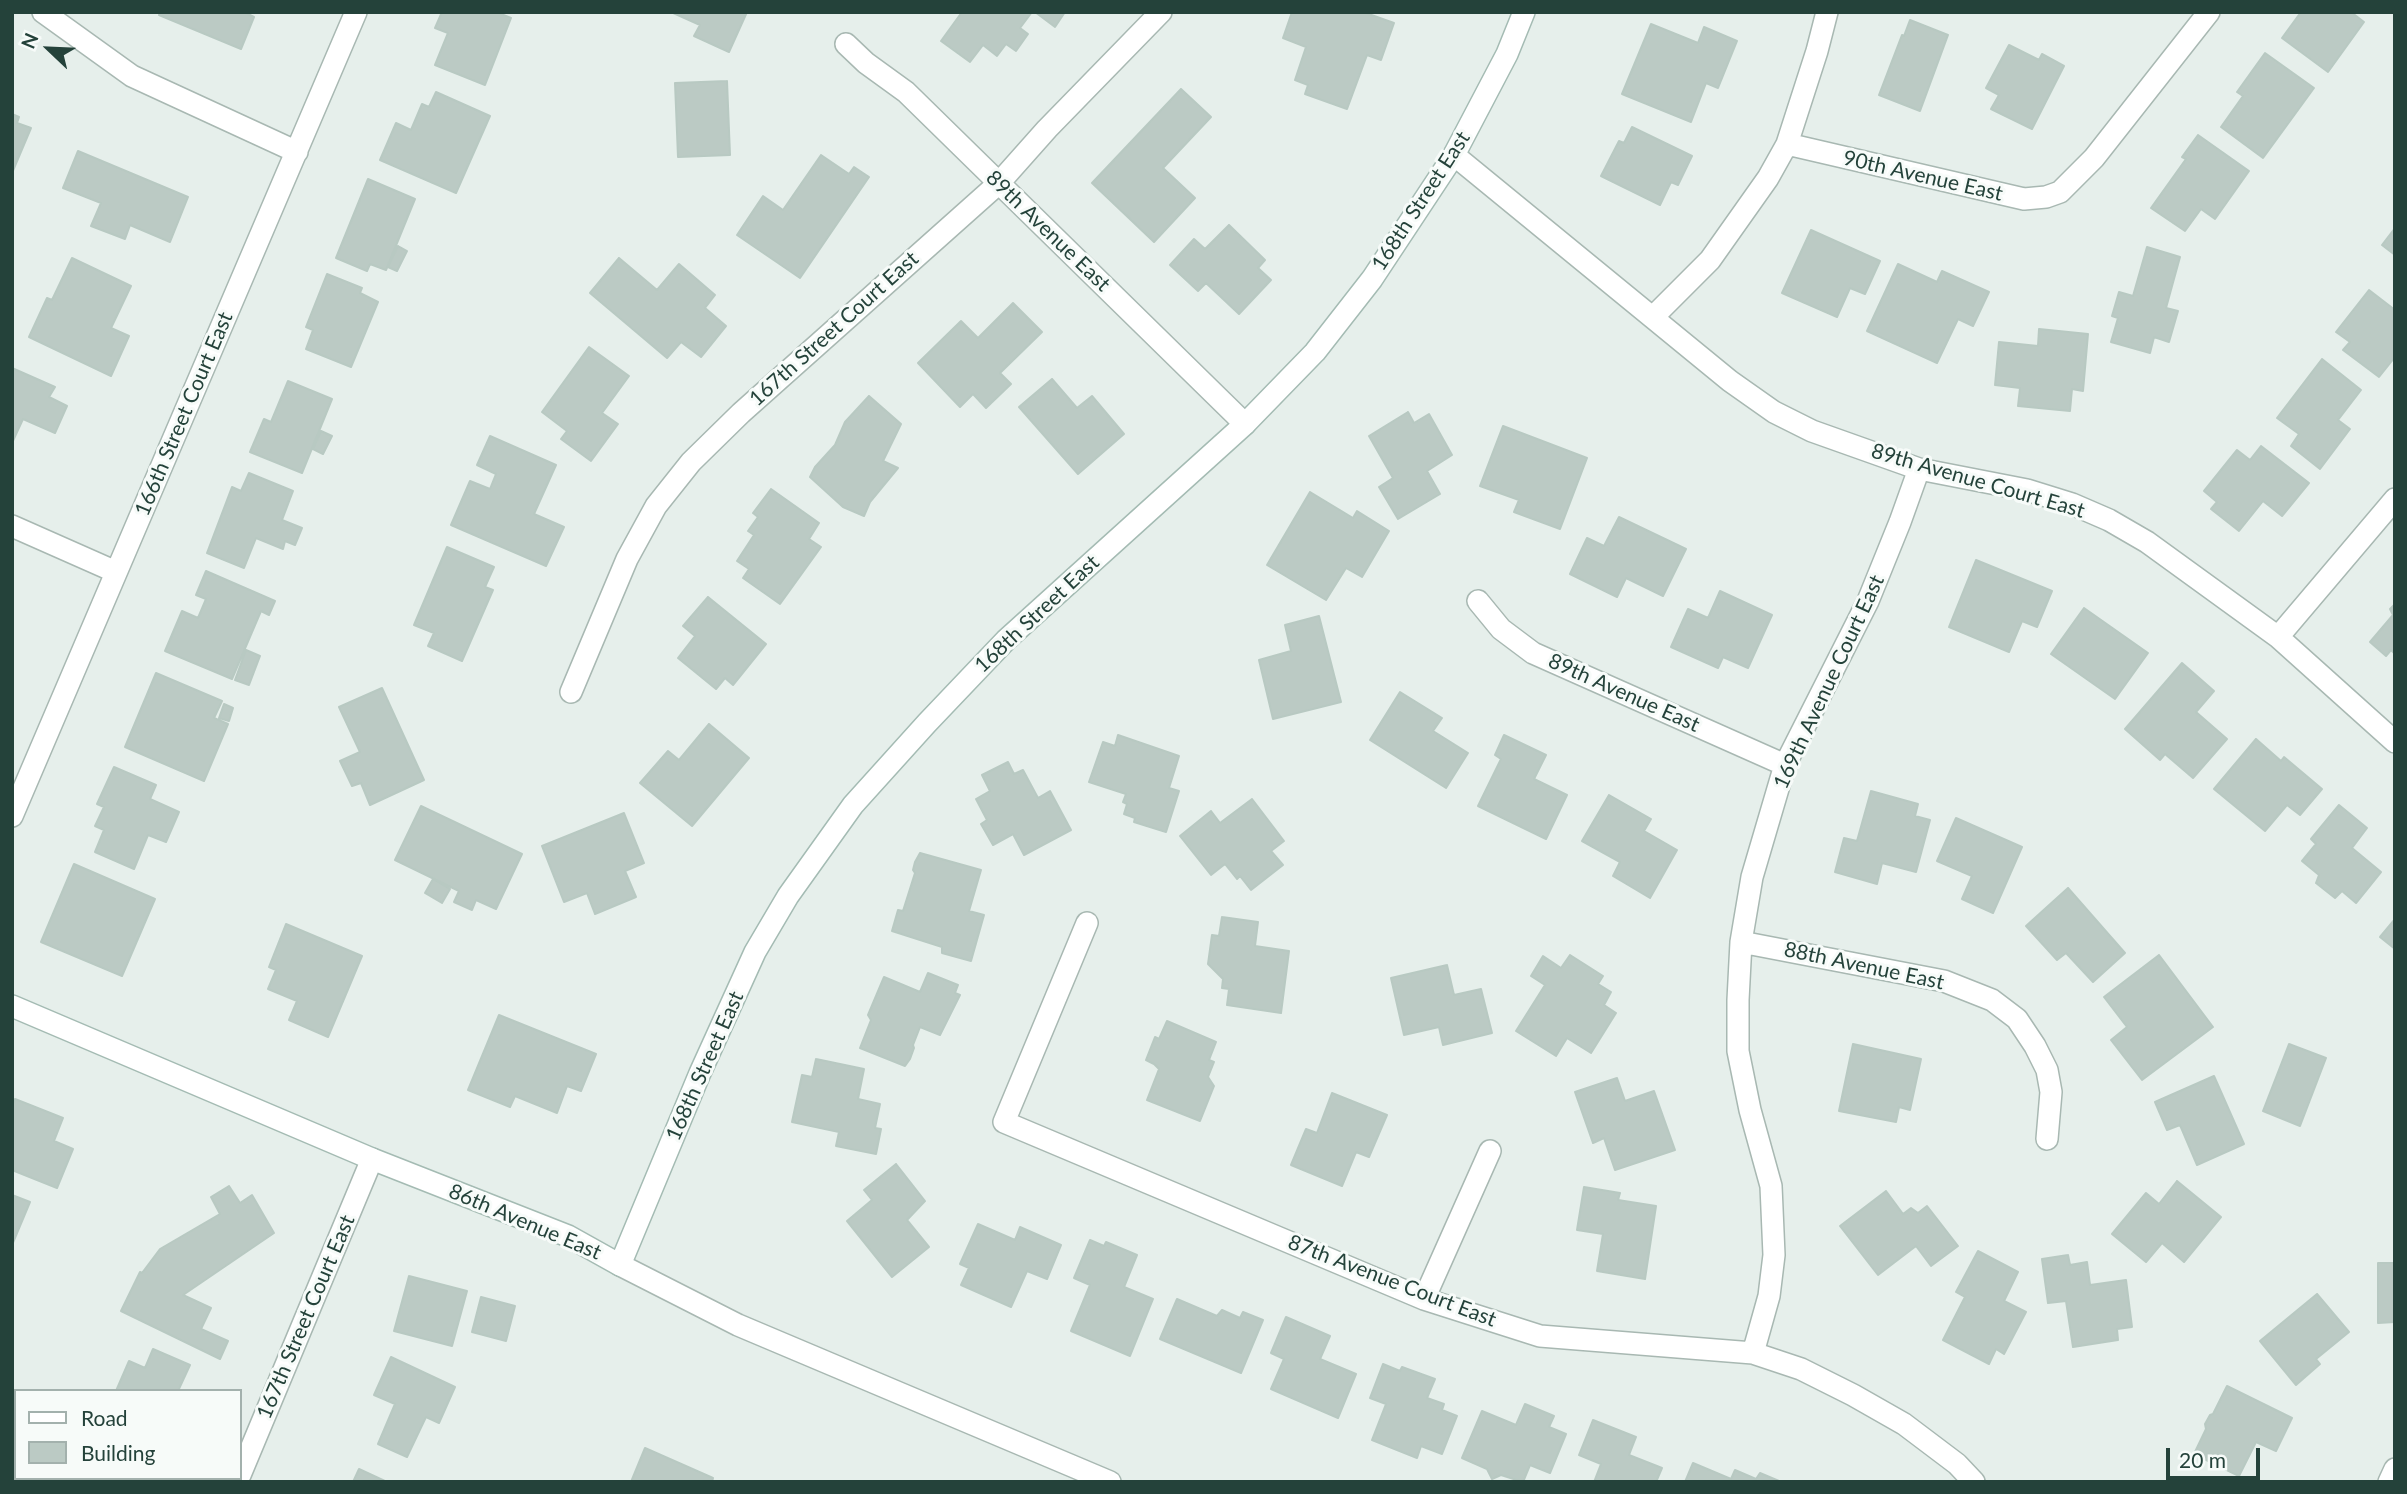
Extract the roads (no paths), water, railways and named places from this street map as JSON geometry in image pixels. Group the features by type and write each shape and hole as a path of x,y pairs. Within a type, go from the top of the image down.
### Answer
{"street":[{"path":"43,12 132,76 297,152"},
{"name":"166th Street Court East","path":"12,816 356,12"},
{"name":"167th Street Court East","path":"571,692 627,559 656,506 691,461 741,413 999,183 1047,129 1161,12"},
{"name":"168th Street East","path":"620,1265 700,1073 755,952 788,896 853,806 1006,640 1245,424 1315,352 1372,279 1454,155 1507,54 1524,12"},
{"path":"1653,317 1710,260 1768,178 1787,144 1827,12"},
{"name":"90th Avenue East","path":"1787,144 2024,199 2046,197 2060,192 2094,158 2209,12"},
{"name":"89th Avenue East","path":"846,44 866,63 906,92 1245,424"},
{"name":"89th Avenue Court East","path":"1454,155 1730,381 1774,412 1812,431 1919,469 2027,491 2072,504 2109,520 2147,542 2278,637 2395,742"},
{"name":"169th Avenue Court East","path":"1753,1353 1769,1296 1774,1255 1770,1186 1738,1051 1741,942 1752,877 1785,765 1868,601 1919,469"},
{"path":"2278,637 2395,499"},
{"path":"12,526 116,572"},
{"name":"89th Avenue East","path":"1478,601 1501,629 1533,653 1785,765"},
{"name":"87th Avenue Court East","path":"1087,923 1004,1122 1424,1298 1540,1336 1753,1353 1801,1369 1904,1424 1956,1464 1974,1482"},
{"name":"88th Avenue East","path":"1741,942 1944,981 1992,1000 2017,1020 2048,1070 2051,1092 2047,1139"},
{"name":"86th Avenue East","path":"12,1006 372,1159 568,1236 738,1325 1110,1482"},
{"path":"1424,1298 1490,1151"},
{"name":"167th Street Court East","path":"242,1468 372,1159"},
{"path":"2389,1482 2395,1469"}]}
